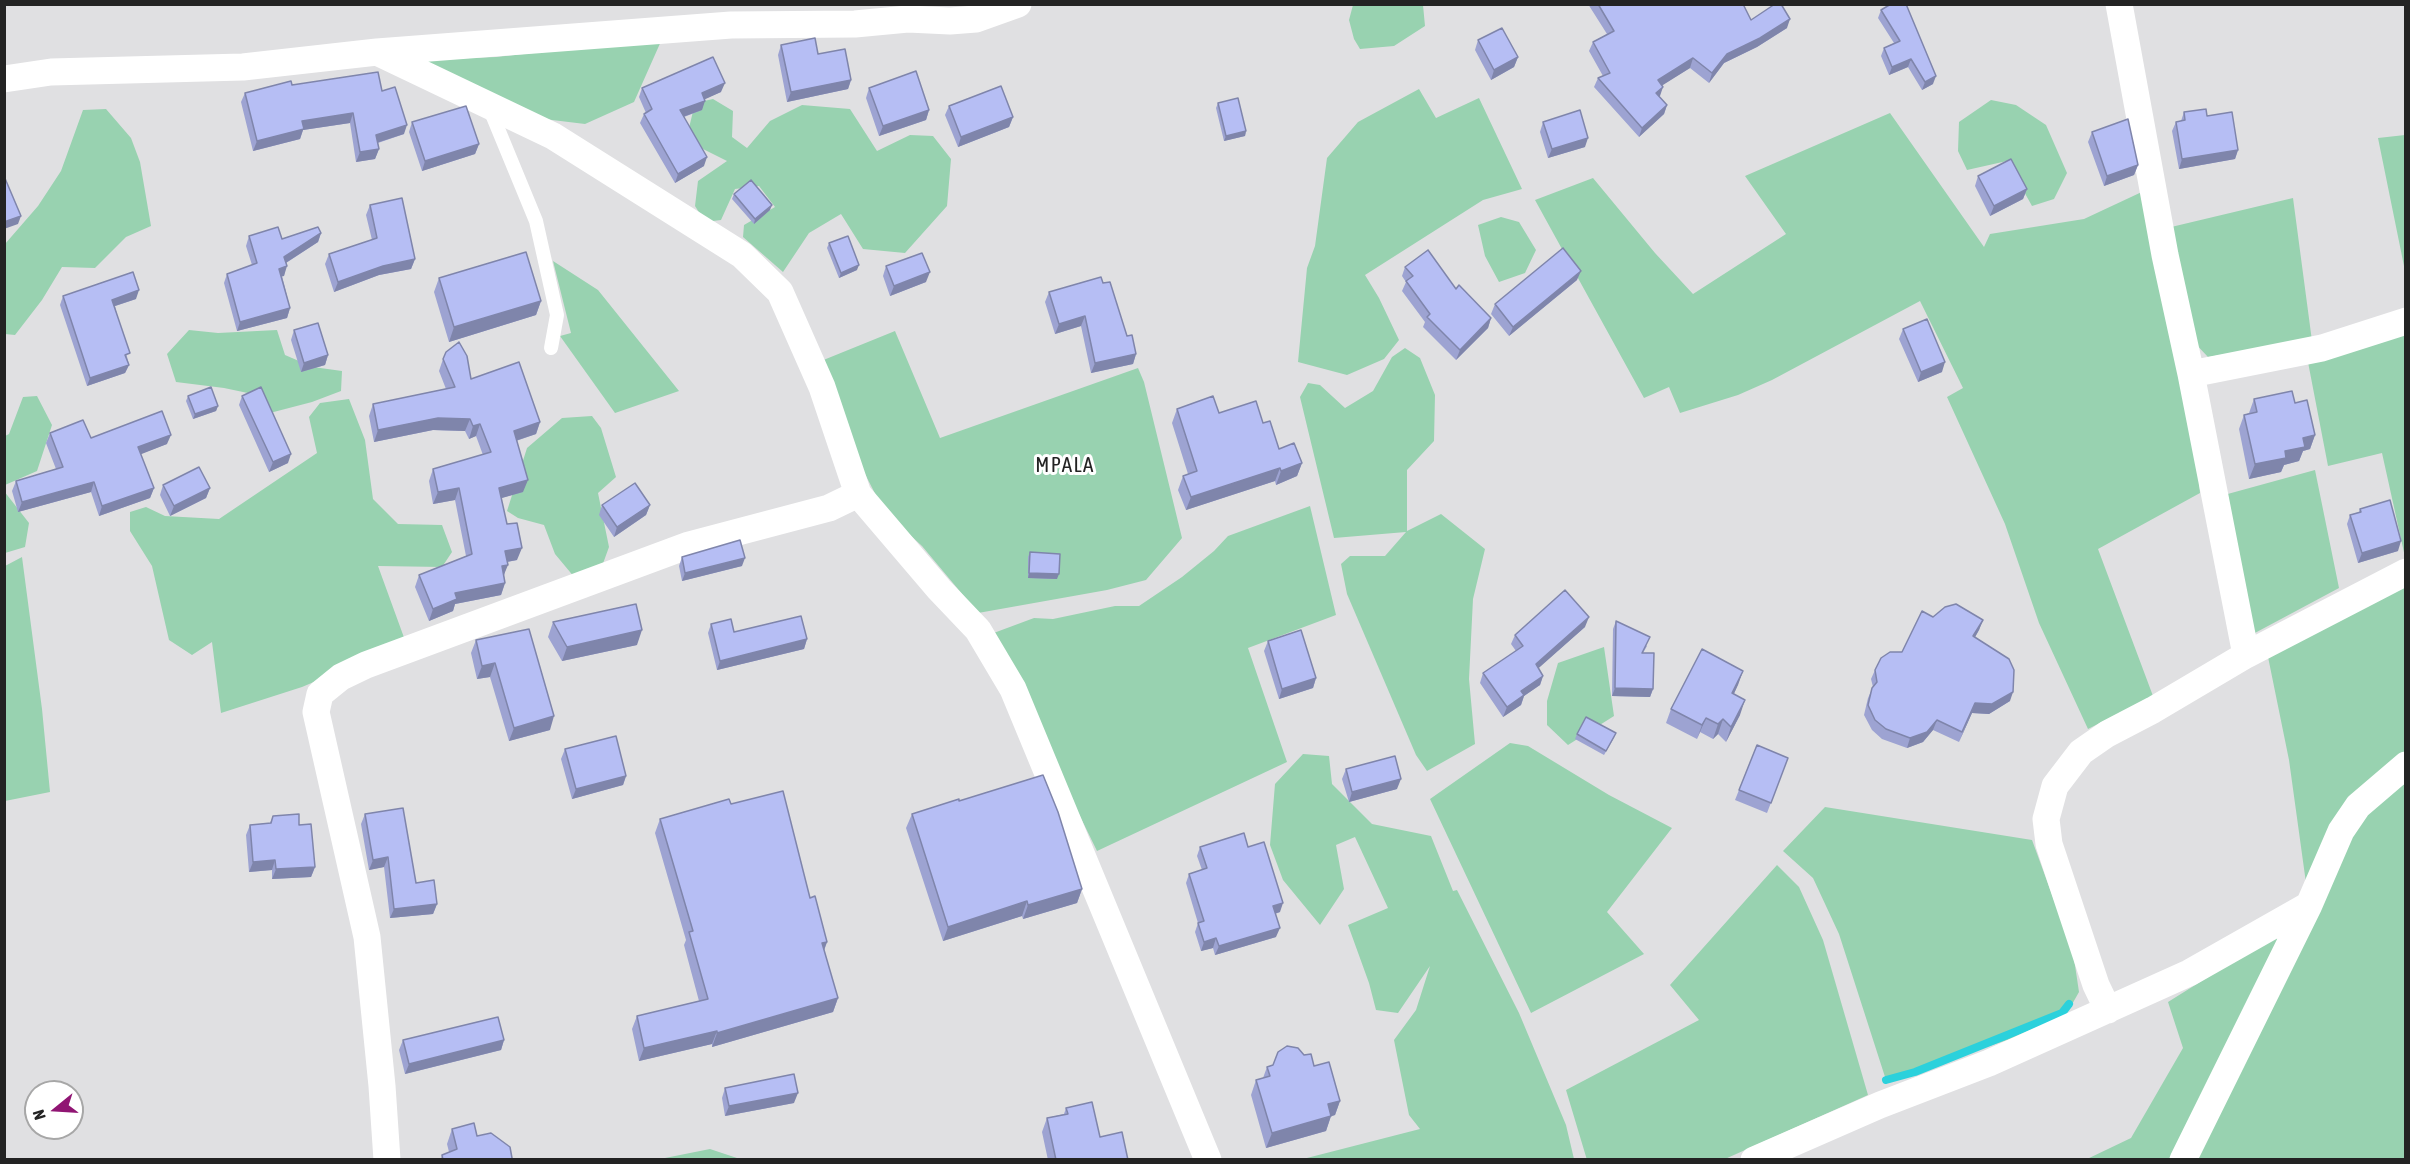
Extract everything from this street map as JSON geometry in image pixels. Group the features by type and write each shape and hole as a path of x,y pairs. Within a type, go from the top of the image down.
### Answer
{"street":[{"path":"4,79 51,72 243,67 377,52 731,25 855,24 905,12 950,21 976,19 1018,4"},
{"path":"2120,4 2165,255 2191,374 2246,655"},
{"path":"377,52 553,136 742,255 780,292 822,387 858,494 939,589 978,630 1013,688 1208,1160"},
{"path":"2191,374 2322,348 2406,321"},
{"path":"387,1160 367,937 316,712 320,694 341,677 366,665 678,549 829,508 858,494"},
{"path":"2108,1010 2096,985 2049,844 2046,819 2055,786 2081,752 2107,734 2153,711 2246,655 2406,572"},
{"path":"2183,1160 2308,905 2341,831 2358,806 2406,765"},
{"path":"1754,1160 1880,1105 1989,1063 2189,973 2308,905"}],"lane":[{"path":"488,105 536,221 557,315 552,348"}],"green space":[{"path":"1353,5 1423,5 1425,26 1394,46 1360,49 1354,39 1349,20"},
{"path":"662,39 634,102 585,124 544,119 416,60 496,57"},
{"path":"1419,89 1436,118 1479,98 1522,189 1483,200 1365,275 1399,340 1384,359 1347,375 1298,362 1307,268 1315,246 1327,158 1358,122"},
{"path":"713,99 733,111 732,137 747,148 770,121 802,105 850,109 877,151 910,135 933,136 951,159 947,206 905,253 863,249 841,214 809,233 783,272 743,237 744,225 775,207 759,186 735,189 721,220 705,222 695,206 698,181 727,161 703,149 689,128 695,103"},
{"path":"1991,100 2016,105 2046,125 2067,173 2054,199 2032,206 2007,161 1967,170 1958,151 1959,122"},
{"path":"106,109 131,138 140,162 151,226 126,237 95,268 62,267 42,300 15,335 5,334 5,244 38,206 61,171 83,110"},
{"path":"1890,113 1984,247 1990,234 2084,219 2146,190 2197,460 2200,493 2098,549 2153,696 2088,729 2039,623 2005,524 1947,397 1963,388 1920,301 1772,380 1738,395 1680,413 1669,387 1644,398 1535,200 1593,178 1655,253 1693,294 1786,234 1745,176"},
{"path":"2406,135 2405,271 2378,138"},
{"path":"2293,198 2312,341 2208,357 2190,338 2167,228"},
{"path":"1501,217 1519,222 1536,250 1525,273 1499,282 1485,256 1478,225"},
{"path":"553,261 598,290 679,391 615,413 560,336 571,333"},
{"path":"189,330 218,333 277,330 285,355 313,367 342,371 341,391 312,402 266,414 262,396 176,382 167,354"},
{"path":"895,331 940,438 1138,368 1144,382 1182,538 1146,580 1107,590 978,613 922,546 884,511 847,439 821,361"},
{"path":"2405,331 2405,557 2382,453 2328,466 2307,357"},
{"path":"1405,348 1420,358 1435,395 1434,441 1407,470 1407,531 1441,514 1485,549 1473,599 1469,679 1475,744 1427,771 1416,755 1347,594 1341,564 1350,556 1385,556 1406,532 1334,538 1300,397 1308,383 1320,385 1345,408 1373,391 1392,357"},
{"path":"37,396 52,425 37,471 5,485 5,436 9,434 23,397"},
{"path":"349,399 365,440 373,499 398,524 442,525 452,552 442,567 378,566 406,643 302,687 221,713 212,642 192,655 169,640 152,566 130,531 130,512 146,507 165,516 219,519 317,453 309,417 320,403"},
{"path":"592,416 601,428 616,477 598,493 609,547 601,569 575,578 555,554 544,525 518,518 507,511 527,448 562,418"},
{"path":"2315,470 2339,588 2253,634 2224,495"},
{"path":"4,491 29,523 25,547 5,553"},
{"path":"1310,506 1336,615 1248,648 1287,762 1097,851 991,634 1034,618 1053,619 1115,606 1139,606 1182,577 1214,551 1228,536"},
{"path":"22,557 42,709 50,792 5,801 5,566"},
{"path":"2405,586 2405,752 2306,883 2289,760 2267,652"},
{"path":"1604,647 1614,716 1568,745 1547,725 1547,701 1558,663"},
{"path":"1510,743 1528,746 1609,795 1672,828 1607,912 1644,954 1531,1013 1430,799"},
{"path":"1303,754 1329,756 1332,784 1372,824 1431,836 1453,891 1457,890 1519,1013 1566,1125 1574,1159 1303,1159 1420,1129 1409,1115 1394,1040 1416,1010 1430,966 1398,1013 1376,1010 1348,925 1388,908 1355,837 1336,845 1344,889 1320,925 1283,880 1270,845 1275,784"},
{"path":"2401,783 2406,786 2405,1159 2190,1160 2353,822"},
{"path":"1825,807 2032,840 2073,952 2079,992 2062,1022 1886,1080 1839,934 1813,878 1783,851"},
{"path":"1777,865 1799,887 1823,940 1868,1095 1725,1159 1587,1160 1566,1090 1699,1020 1670,985"},
{"path":"2277,934 2277,953 2169,1159 2085,1160 2131,1138 2183,1048 2168,1002"},
{"path":"710,1149 740,1159 660,1159"}],"building":[{"path":"1598,4 1743,4 1751,20 1775,4 1781,4 1790,19 1760,38 1727,54 1712,73 1693,58 1658,80 1663,87 1656,93 1667,105 1642,128 1598,78 1610,73 1593,42 1614,31"},
{"path":"1891,4 1906,4 1936,76 1925,82 1911,59 1892,67 1884,48 1900,41 1881,10"},
{"path":"1502,28 1518,57 1494,70 1478,40"},
{"path":"815,38 818,54 845,49 851,80 791,92 781,45"},
{"path":"713,57 725,83 702,93 705,101 680,110 707,157 678,174 644,114 652,109 642,88"},
{"path":"916,71 929,110 883,126 869,88"},
{"path":"378,72 382,91 395,87 407,125 376,135 379,149 360,152 353,113 302,121 304,129 257,141 245,93 291,81 292,85"},
{"path":"1001,86 1013,117 961,137 949,106"},
{"path":"1238,98 1246,131 1226,136 1218,103"},
{"path":"466,106 479,144 425,161 412,122"},
{"path":"2206,109 2207,116 2232,112 2238,150 2182,159 2176,122 2185,120 2184,112"},
{"path":"1580,110 1588,138 1552,149 1543,122"},
{"path":"2128,119 2138,165 2107,176 2092,132"},
{"path":"2011,159 2027,189 1994,206 1978,176"},
{"path":"4,176 21,216 4,222"},
{"path":"751,180 772,205 755,219 734,194"},
{"path":"402,198 415,259 383,266 338,282 329,254 377,238 370,205"},
{"path":"278,227 282,239 318,227 321,233 284,257 287,266 279,269 290,308 240,322 227,274 257,263 249,236"},
{"path":"848,236 859,265 841,273 829,243"},
{"path":"1563,248 1581,271 1513,327 1495,304"},
{"path":"1428,250 1456,289 1459,285 1491,318 1460,350 1427,317 1430,314 1406,281 1413,276 1405,267"},
{"path":"526,252 541,301 454,327 439,278"},
{"path":"922,253 930,272 894,286 886,266"},
{"path":"133,272 139,290 112,300 130,353 125,355 129,365 90,378 63,296"},
{"path":"1101,277 1103,283 1110,282 1127,336 1132,335 1136,354 1095,363 1085,316 1059,324 1049,292"},
{"path":"1927,319 1945,362 1921,372 1903,329"},
{"path":"318,323 328,355 304,363 294,330"},
{"path":"459,342 467,356 471,379 519,362 540,422 514,431 528,480 499,488 507,524 517,523 522,548 505,551 508,565 502,566 505,583 455,593 457,599 433,609 419,575 472,554 459,488 438,492 433,469 491,452 480,424 473,426 470,419 438,418 378,430 373,404 455,387 443,359 446,352"},
{"path":"211,387 218,406 195,414 188,396"},
{"path":"261,387 291,454 273,462 242,396"},
{"path":"2292,391 2295,403 2307,400 2315,435 2303,438 2305,447 2285,451 2286,458 2255,464 2244,415 2257,412 2254,399"},
{"path":"1213,396 1219,413 1256,401 1263,423 1270,421 1279,449 1294,443 1302,463 1191,497 1183,476 1197,471 1177,409"},
{"path":"162,411 171,435 138,447 154,488 102,506 94,482 22,502 16,481 63,467 50,433 83,420 91,438"},
{"path":"199,467 210,488 174,506 163,485"},
{"path":"635,483 650,505 617,527 602,505"},
{"path":"2390,500 2401,541 2362,553 2350,515 2361,512 2360,509"},
{"path":"740,540 745,558 685,573 682,557"},
{"path":"1030,552 1060,554 1059,574 1029,573"},
{"path":"1565,590 1589,617 1536,664 1543,676 1521,691 1524,695 1507,707 1483,673 1523,646 1515,635"},
{"path":"636,604 642,630 567,647 553,622"},
{"path":"1956,604 1983,620 1973,636 2009,659 2014,670 2013,692 1992,704 1975,703 1962,732 1937,720 1927,732 1910,738 1886,729 1875,720 1868,705 1872,688 1877,682 1875,670 1881,658 1890,652 1902,652 1922,611 1933,617 1945,607"},
{"path":"801,616 807,639 720,661 711,624 731,619 734,632"},
{"path":"1616,621 1650,637 1642,653 1654,653 1653,689 1615,688"},
{"path":"529,629 554,716 514,728 495,663 482,666 476,640"},
{"path":"1301,630 1316,678 1282,689 1268,641"},
{"path":"1702,649 1743,671 1732,693 1745,700 1731,727 1723,719 1718,724 1706,718 1702,725 1671,709"},
{"path":"1586,717 1616,733 1606,751 1577,734"},
{"path":"616,736 626,776 576,789 565,749"},
{"path":"1757,745 1788,758 1771,803 1739,790"},
{"path":"1395,756 1401,779 1352,792 1346,769"},
{"path":"1043,775 1058,812 1082,889 1028,905 1027,901 948,927 912,814"},
{"path":"783,791 810,898 815,896 827,942 822,943 838,998 717,1033 717,1031 644,1048 637,1016 708,999 689,932 693,931 660,819 729,799 731,804"},
{"path":"403,808 416,883 434,880 437,904 394,909 388,857 373,860 365,814"},
{"path":"299,814 299,825 311,824 315,867 276,869 275,860 253,862 250,825 271,823 273,816"},
{"path":"1244,833 1248,847 1264,842 1283,903 1273,906 1280,928 1219,946 1216,938 1204,942 1198,923 1204,921 1189,874 1207,868 1200,847"},
{"path":"498,1017 504,1040 409,1064 403,1040"},
{"path":"1287,1046 1298,1048 1304,1055 1311,1054 1314,1066 1329,1062 1340,1101 1328,1104 1331,1116 1272,1133 1256,1080 1270,1076 1267,1067 1273,1065 1278,1052"},
{"path":"794,1074 798,1093 729,1106 725,1088"},
{"path":"1092,1102 1100,1137 1122,1132 1128,1160 1056,1160 1047,1118 1068,1114 1066,1108"},
{"path":"474,1123 477,1136 491,1133 510,1147 512,1158 509,1160 443,1160 442,1155 457,1149 452,1129"}],"waterway":[{"path":"1886,1080 1915,1072 2062,1013 2069,1004"}],"district":[{"name":"MPALA","path":"1065,465"}]}
